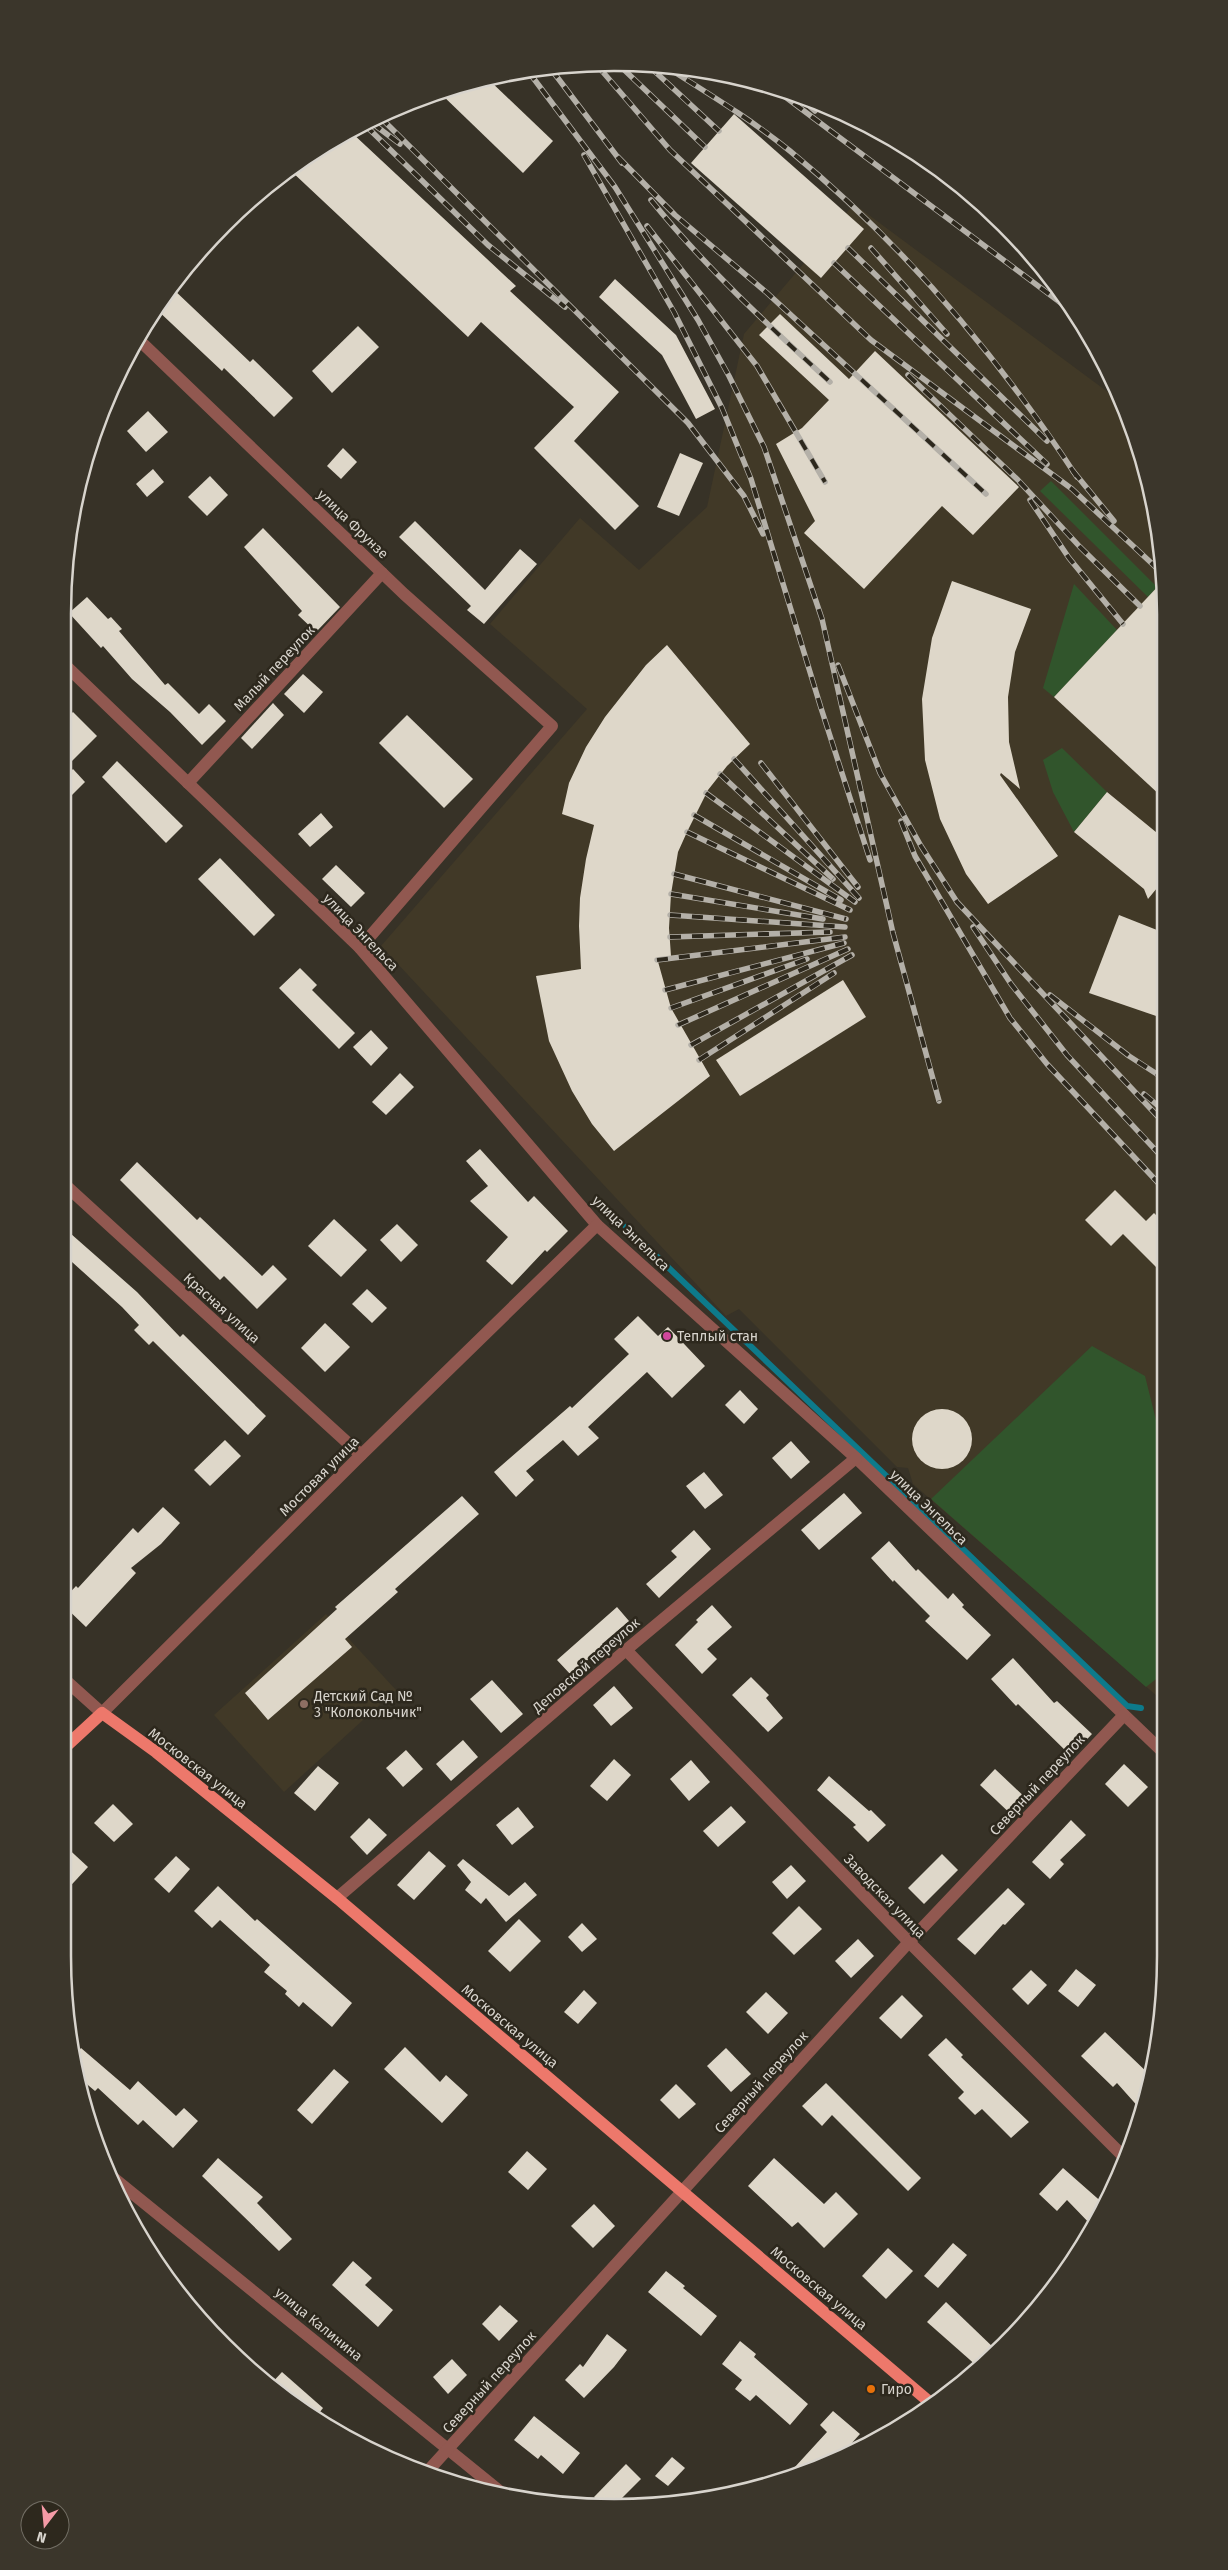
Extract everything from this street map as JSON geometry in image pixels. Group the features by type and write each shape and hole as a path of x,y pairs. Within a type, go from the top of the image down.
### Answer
{"main road":[{"name":"Мостовая улица","path":"71,1741 102,1713"},
{"name":"Московская улица","path":"102,1713 156,1752 338,1898 927,2399"}],"street":[{"name":"улица Фрунзе","path":"143,345 382,573 552,726 360,948"},
{"name":"Малый переулок","path":"188,783 382,573"},
{"name":"улица Энгельса","path":"71,672 360,948 597,1225 856,1458 1157,1746"},
{"name":"Красная улица","path":"71,1191 361,1455"},
{"name":"Мостовая улица","path":"102,1713 361,1455 597,1225"},
{"name":"Деповской переулок","path":"338,1898 626,1650 856,1458"},
{"name":"Заводская улица","path":"626,1650 908,1942 1120,2152"},
{"name":"Московская улица","path":"71,1686 102,1713"},
{"name":"Северный переулок","path":"432,2467 908,1942 1124,1715"},
{"name":"улица Калинина","path":"122,2185 450,2448 492,2484"}],"shaded area":[{"path":"854,204 1109,393 1128,440 1146,508 1152,543 1157,614 1157,1696 913,1484 908,1468 897,1467 739,1309 726,1316 381,946 587,709 490,624 580,518 639,570 707,507 744,334"},
{"name":"Детский Сад № 3 \"Колокольчик\"","path":"326,1614 396,1690 284,1792 214,1715"}],"green space":[{"path":"1051,481 1156,586 1148,597 1040,491"},
{"path":"1074,584 1117,630 1054,697 1043,688"},
{"path":"1062,748 1107,792 1074,832 1053,792 1043,760"},
{"path":"1092,1346 1145,1376 1157,1424 1157,1678 1146,1687 931,1499"}],"building":[{"path":"494,85 553,141 523,173 446,98"},
{"path":"734,114 864,229 821,278 691,163"},
{"path":"356,137 516,286 510,291 619,392 574,441 639,506 615,530 534,448 574,407 481,322 468,337 295,175"},
{"path":"615,279 676,335 715,409 696,419 662,355 599,297"},
{"path":"177,293 250,362 253,359 293,398 274,417 224,368 222,371 162,314"},
{"path":"780,314 849,379 875,351 1019,487 973,535 942,506 864,589 804,533 815,521 776,444 802,428 829,400 759,335"},
{"path":"358,326 379,347 332,393 312,371"},
{"path":"148,411 168,432 146,452 127,431"},
{"path":"343,448 357,462 341,479 327,466"},
{"path":"680,453 703,463 679,516 657,507"},
{"path":"153,469 164,482 147,497 136,484"},
{"path":"210,476 228,495 207,516 188,497"},
{"path":"415,521 485,590 520,549 537,564 484,624 467,610 471,606 399,537"},
{"path":"263,528 340,607 316,632 298,615 302,611 244,547"},
{"path":"952,581 1031,609 1015,652 1008,697 1009,742 1020,789 1001,773 1000,775 1058,856 988,904 966,874 940,819 925,760 922,699 932,638"},
{"path":"1156,588 1157,792 1054,697"},
{"path":"87,597 108,619 111,617 122,629 119,631 165,685 168,683 199,714 209,704 226,721 202,745 170,712 132,679 103,646 101,648 71,615 71,611"},
{"path":"667,645 750,744 727,766 708,790 678,852 671,894 669,928 671,956 657,958 671,1008 710,1076 614,1151 592,1124 572,1091 549,1041 536,976 581,969 580,898 594,825 562,814 569,783 586,747 605,717 646,665"},
{"path":"303,674 323,692 304,713 284,694"},
{"path":"273,703 284,715 252,749 241,738"},
{"path":"73,712 97,736 72,761 71,760 71,714"},
{"path":"407,715 473,779 444,808 379,743"},
{"path":"117,761 183,826 166,843 102,777"},
{"path":"73,769 85,782 71,796 71,771"},
{"path":"1107,792 1157,833 1157,888 1148,899 1144,889 1074,832"},
{"path":"321,813 333,827 310,847 298,834"},
{"path":"220,858 275,915 254,936 198,879"},
{"path":"336,865 365,893 351,907 322,879"},
{"path":"1119,915 1157,930 1157,1016 1089,993"},
{"path":"300,968 317,985 312,990 355,1033 339,1049 279,988"},
{"path":"843,980 866,1017 740,1096 716,1060"},
{"path":"371,1030 388,1048 371,1066 353,1047"},
{"path":"400,1073 414,1087 386,1115 372,1102"},
{"path":"480,1149 528,1202 534,1196 568,1231 547,1252 545,1250 512,1285 486,1261 508,1237 470,1201 488,1186 466,1161"},
{"path":"137,1162 197,1220 200,1217 262,1276 273,1265 287,1279 257,1309 224,1276 220,1280 120,1180"},
{"path":"1115,1190 1146,1221 1154,1213 1157,1216 1157,1268 1123,1234 1111,1246 1085,1220"},
{"path":"334,1219 367,1250 341,1277 308,1246"},
{"path":"397,1224 418,1245 401,1262 380,1240"},
{"path":"71,1234 137,1292 180,1337 183,1334 266,1416 248,1435 153,1341 149,1345 134,1330 139,1325 71,1261"},
{"path":"367,1289 387,1308 372,1323 352,1304"},
{"path":"638,1316 658,1336 668,1327 705,1366 672,1398 647,1372 588,1427 599,1438 578,1456 563,1440 526,1471 534,1480 516,1497 494,1472 570,1406 572,1408 629,1354 614,1339"},
{"path":"325,1323 350,1347 325,1372 301,1348"},
{"path":"740,1390 758,1409 744,1424 725,1405"},
{"path":"936,1409 948,1409 959,1414 967,1422 972,1433 970,1451 959,1464 948,1469 936,1469 925,1464 917,1456 912,1445 912,1433 917,1422 925,1414"},
{"path":"225,1440 241,1456 210,1486 194,1470"},
{"path":"791,1441 810,1462 791,1479 772,1458"},
{"path":"704,1472 723,1495 705,1509 686,1486"},
{"path":"844,1493 862,1513 819,1550 801,1530"},
{"path":"462,1496 479,1514 395,1589 398,1592 345,1639 352,1647 268,1720 245,1693 337,1609 335,1607"},
{"path":"163,1507 180,1523 161,1544 131,1568 136,1573 86,1627 71,1613 71,1591 76,1586 78,1588 133,1528 138,1533"},
{"path":"694,1530 711,1549 659,1598 646,1584 677,1557 671,1551"},
{"path":"889,1541 916,1571 918,1569 948,1599 953,1593 964,1605 962,1607 991,1635 967,1660 925,1621 930,1616 894,1580 893,1582 871,1558"},
{"path":"712,1605 732,1627 707,1649 717,1659 702,1674 675,1645 698,1622 696,1620"},
{"path":"617,1607 629,1621 602,1644 604,1645 571,1675 557,1660"},
{"path":"1013,1658 1054,1703 1057,1701 1092,1734 1071,1756 1018,1704 1016,1706 991,1679"},
{"path":"751,1677 769,1695 766,1698 783,1718 768,1732 732,1695"},
{"path":"492,1680 523,1714 501,1733 470,1699"},
{"path":"614,1686 633,1708 611,1726 593,1705"},
{"path":"463,1740 478,1757 451,1781 436,1764"},
{"path":"406,1750 423,1769 403,1787 386,1768"},
{"path":"614,1759 631,1775 607,1801 590,1786"},
{"path":"691,1760 710,1782 689,1801 670,1779"},
{"path":"1124,1764 1148,1787 1128,1807 1105,1784"},
{"path":"318,1766 339,1783 315,1811 294,1793"},
{"path":"995,1769 1030,1802 1015,1818 980,1785"},
{"path":"829,1776 869,1811 871,1810 886,1825 868,1842 853,1827 856,1825 817,1790"},
{"path":"113,1804 133,1824 114,1842 94,1823"},
{"path":"731,1806 746,1822 718,1847 703,1831"},
{"path":"518,1807 534,1827 512,1845 496,1825"},
{"path":"369,1818 387,1835 367,1855 350,1837"},
{"path":"1071,1820 1086,1835 1060,1860 1064,1864 1050,1879 1032,1862"},
{"path":"71,1851 88,1867 71,1885"},
{"path":"429,1851 446,1866 414,1900 397,1885"},
{"path":"942,1854 958,1870 924,1904 908,1888"},
{"path":"176,1856 190,1869 169,1893 154,1879"},
{"path":"463,1859 509,1896 525,1882 537,1895 506,1922 486,1898 481,1904 465,1890 471,1882 457,1865"},
{"path":"791,1865 806,1881 787,1899 772,1882"},
{"path":"218,1886 255,1921 257,1919 352,2003 332,2027 303,2002 299,2007 285,1994 287,1991 264,1972 270,1965 220,1920 212,1928 194,1911"},
{"path":"1008,1888 1025,1904 1005,1925 1003,1924 975,1955 957,1939"},
{"path":"799,1906 822,1929 794,1955 772,1933"},
{"path":"519,1919 541,1941 510,1972 488,1951"},
{"path":"582,1923 597,1939 582,1952 568,1937"},
{"path":"858,1939 874,1956 851,1978 835,1961"},
{"path":"1076,1969 1096,1985 1078,2007 1058,1991"},
{"path":"1031,1970 1047,1985 1028,2005 1012,1989"},
{"path":"584,1990 597,2003 578,2024 564,2012"},
{"path":"766,1992 788,2013 768,2034 746,2012"},
{"path":"902,1995 923,2016 901,2039 879,2018"},
{"path":"1105,2032 1144,2070 1136,2104 1117,2083 1113,2087 1081,2056"},
{"path":"946,2038 963,2055 961,2057 1029,2122 1011,2138 982,2109 975,2115 958,2098 964,2092 928,2055"},
{"path":"405,2047 440,2082 446,2075 468,2095 442,2123 384,2069"},
{"path":"81,2048 130,2090 138,2081 176,2116 184,2108 198,2121 173,2148 143,2120 138,2125 98,2088 95,2091 87,2085"},
{"path":"726,2048 751,2074 731,2092 707,2066"},
{"path":"334,2069 349,2082 312,2124 297,2110"},
{"path":"826,2083 921,2178 908,2191 832,2115 822,2126 802,2106"},
{"path":"676,2084 696,2104 679,2119 660,2100"},
{"path":"527,2151 547,2169 528,2190 508,2172"},
{"path":"218,2158 263,2197 257,2203 292,2239 279,2251 202,2176"},
{"path":"774,2158 824,2204 836,2192 858,2214 824,2248 798,2222 792,2227 748,2186"},
{"path":"1063,2168 1099,2200 1087,2221 1067,2200 1057,2211 1039,2194"},
{"path":"594,2204 615,2226 593,2248 571,2226"},
{"path":"953,2243 967,2255 938,2288 924,2276"},
{"path":"888,2248 913,2271 886,2299 862,2276"},
{"path":"353,2261 372,2278 365,2285 393,2310 378,2327 332,2285"},
{"path":"666,2271 717,2316 701,2336 648,2292"},
{"path":"946,2302 992,2346 973,2363 927,2322"},
{"path":"500,2305 518,2321 499,2341 482,2324"},
{"path":"607,2334 627,2350 614,2367 584,2398 565,2380 580,2364 583,2367"},
{"path":"740,2341 756,2354 754,2357 808,2404 790,2425 756,2395 750,2401 735,2389 742,2380 722,2364"},
{"path":"452,2359 467,2375 448,2394 433,2377"},
{"path":"282,2372 323,2408 320,2412 275,2380"},
{"path":"833,2411 860,2434 850,2445 794,2468 827,2432 820,2425"},
{"path":"534,2416 580,2453 563,2474 541,2455 538,2459 514,2440"},
{"path":"672,2457 685,2468 668,2486 655,2476"},
{"path":"626,2464 641,2479 621,2499 594,2497"}],"waterway":[{"path":"626,1227 1127,1706 1141,1708"}],"railway":[{"path":"602,71 670,150 871,340 1072,489 1155,566"},
{"path":"626,71 705,147"},
{"path":"656,73 719,131"},
{"path":"555,75 622,163"},
{"path":"679,75 776,140 871,224 946,303 981,345 1077,477"},
{"path":"533,78 615,187 698,320 729,376 764,447 822,619 893,933 939,1101"},
{"path":"791,101 1056,299"},
{"path":"385,122 688,423 744,496 763,534"},
{"path":"376,126 400,144"},
{"path":"370,129 488,245 565,307"},
{"path":"584,155 674,312 722,408 751,479 870,860"},
{"path":"618,157 675,215 766,292 986,494"},
{"path":"651,200 715,272 830,382"},
{"path":"647,226 757,366 825,482"},
{"path":"848,248 1047,441"},
{"path":"871,248 947,334"},
{"path":"834,263 1047,464"},
{"path":"908,375 1018,480 1080,547 1140,606"},
{"path":"1073,471 1114,521"},
{"path":"1030,500 1069,558 1123,624"},
{"path":"838,665 880,773 921,846 957,902 1157,1116"},
{"path":"734,759 859,898"},
{"path":"761,763 858,887"},
{"path":"720,774 833,879"},
{"path":"706,793 855,902"},
{"path":"694,815 841,900"},
{"path":"901,821 915,856 1010,1018 1047,1064 1157,1182"},
{"path":"687,832 850,910"},
{"path":"674,874 846,919"},
{"path":"671,894 823,919"},
{"path":"670,915 845,927"},
{"path":"973,927 1011,984 1067,1055 1157,1152"},
{"path":"670,937 830,932"},
{"path":"657,960 845,937"},
{"path":"665,990 844,943"},
{"path":"678,1025 848,949"},
{"path":"691,1045 852,955"},
{"path":"671,1008 807,959"},
{"path":"699,1060 834,973"},
{"path":"1050,995 1129,1056 1157,1074"},
{"path":"1144,1094 1157,1105"}],"place":[{"name":"Теплый стан","path":"667,1336"},
{"name":"Детский Сад № 3 \"Колокольчик\"","path":"304,1704"},
{"name":"Гиро","path":"871,2389"}]}
